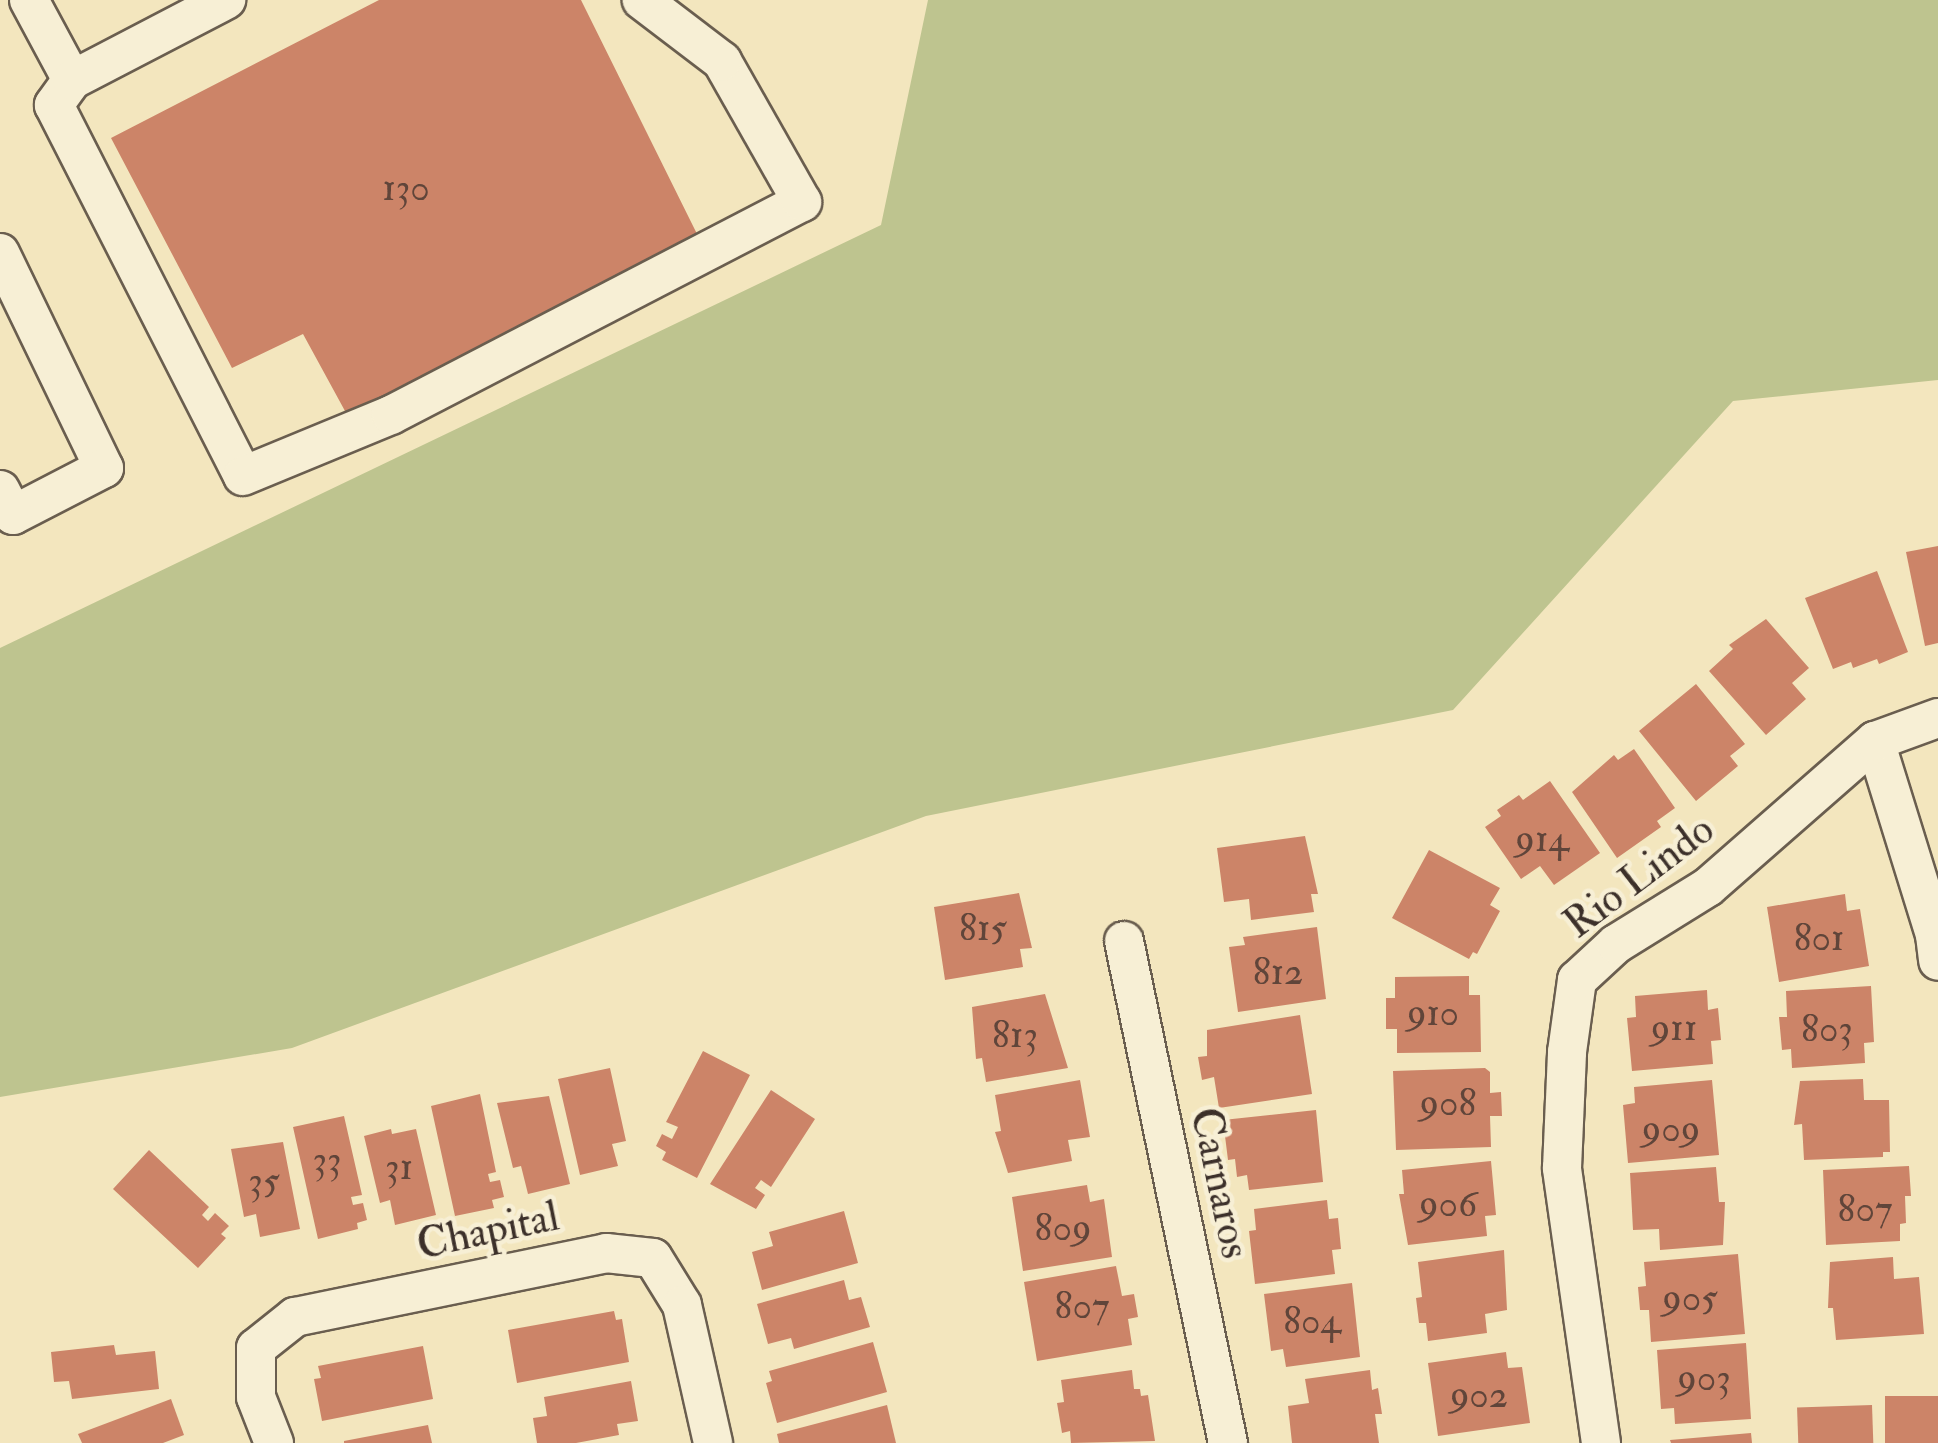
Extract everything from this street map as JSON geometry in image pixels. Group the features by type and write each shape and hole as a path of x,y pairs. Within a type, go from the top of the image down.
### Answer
{"street":[{"path":"0,7 13,0"},
{"path":"29,0 72,80"},
{"path":"226,0 72,80 54,105 243,476 392,414 802,202 722,60 642,0"},
{"path":"0,253 104,468 13,515 0,490"},
{"name":"Rio Lindo","path":"1602,1443 1562,1168 1566,1052 1577,980 1616,944 1708,887 1875,741 1938,718"},
{"path":"1875,741 1936,936 1938,960"},
{"name":"Carnaros","path":"1124,941 1228,1443"},
{"name":"Chapital","path":"274,1443 256,1397 256,1348 295,1317 606,1253 653,1258 682,1305 713,1443"}],"green space":[{"path":"928,0 1938,0 1938,380 1733,401 1453,710 926,816 292,1048 0,1097 0,648 881,225"}],"building":[{"path":"379,0 581,0 700,240 351,422 303,334 232,368 111,138"},
{"path":"1938,546 1938,643 1925,646 1906,552"},
{"path":"1877,571 1908,652 1879,664 1877,659 1853,668 1851,662 1833,669 1805,598"},
{"path":"1766,619 1809,668 1792,683 1806,699 1766,735 1709,671 1733,649 1729,645"},
{"path":"1696,684 1745,744 1730,756 1738,766 1696,801 1639,731"},
{"path":"1634,749 1675,808 1657,821 1661,827 1617,858 1572,792 1614,755 1618,760"},
{"path":"1550,781 1600,853 1554,885 1540,866 1521,879 1485,827 1501,816 1497,810 1519,795 1523,800"},
{"path":"1305,836 1318,894 1311,894 1314,912 1251,920 1249,899 1224,902 1217,848"},
{"path":"1429,850 1500,888 1490,905 1500,911 1477,954 1473,952 1469,959 1392,918"},
{"path":"1019,893 1032,948 1020,949 1023,967 945,980 934,907"},
{"path":"1845,894 1847,911 1860,909 1869,966 1779,982 1767,907"},
{"path":"1317,927 1326,999 1238,1012 1229,947 1245,945 1243,937"},
{"path":"1469,976 1469,995 1480,995 1481,1052 1397,1053 1397,1029 1386,1029 1386,998 1395,998 1395,977"},
{"path":"1871,986 1874,1042 1864,1043 1865,1063 1792,1068 1791,1049 1782,1050 1779,1017 1787,1017 1786,991"},
{"path":"1707,990 1708,1010 1718,1008 1721,1040 1711,1041 1713,1064 1632,1071 1627,1018 1636,1017 1635,996"},
{"path":"1045,994 1068,1068 986,1082 982,1058 976,1059 972,1007"},
{"path":"1300,1015 1312,1094 1219,1108 1214,1077 1202,1080 1198,1057 1207,1056 1207,1030"},
{"path":"703,1051 750,1075 697,1178 662,1160 666,1152 656,1146 662,1134 672,1139 678,1127 666,1122"},
{"path":"610,1068 626,1141 612,1144 618,1166 580,1175 558,1079"},
{"path":"1485,1068 1490,1072 1490,1093 1501,1092 1502,1116 1490,1116 1491,1147 1396,1150 1393,1071"},
{"path":"1863,1079 1864,1100 1889,1100 1890,1152 1883,1152 1883,1157 1804,1160 1802,1124 1794,1125 1800,1081"},
{"path":"1080,1080 1090,1137 1068,1140 1072,1161 1008,1173 995,1132 1001,1131 995,1095"},
{"path":"1712,1080 1719,1155 1628,1163 1623,1105 1635,1103 1634,1087"},
{"path":"771,1090 815,1119 771,1187 761,1180 755,1188 765,1195 756,1209 710,1184"},
{"path":"480,1094 496,1172 488,1174 490,1182 500,1180 504,1197 492,1200 494,1208 455,1216 431,1106"},
{"path":"549,1096 570,1184 528,1194 521,1166 513,1168 497,1103"},
{"path":"1316,1110 1323,1182 1249,1190 1247,1175 1237,1177 1235,1159 1228,1160 1223,1120"},
{"path":"344,1116 362,1195 351,1197 353,1205 363,1203 367,1220 357,1223 358,1229 318,1239 293,1127"},
{"path":"391,1129 392,1134 416,1129 436,1215 395,1225 390,1200 380,1203 364,1136"},
{"path":"283,1142 300,1229 260,1237 256,1214 244,1217 231,1149"},
{"path":"149,1150 209,1207 202,1215 208,1221 215,1213 229,1226 221,1234 226,1238 198,1268 113,1189"},
{"path":"1491,1161 1496,1215 1485,1216 1487,1236 1408,1245 1399,1194 1404,1194 1402,1170"},
{"path":"1909,1166 1911,1196 1905,1196 1906,1223 1900,1224 1900,1241 1826,1245 1823,1170"},
{"path":"1716,1167 1719,1202 1725,1202 1723,1245 1660,1250 1659,1229 1633,1230 1630,1173"},
{"path":"1087,1185 1090,1202 1104,1199 1112,1257 1023,1271 1012,1197"},
{"path":"1327,1200 1329,1219 1338,1218 1341,1249 1332,1250 1335,1274 1255,1284 1249,1231 1256,1230 1254,1209"},
{"path":"844,1211 858,1263 762,1290 752,1252 773,1246 769,1232"},
{"path":"1504,1250 1507,1310 1485,1314 1487,1333 1428,1341 1426,1323 1419,1323 1416,1298 1422,1297 1418,1262"},
{"path":"1738,1254 1745,1334 1651,1342 1649,1310 1640,1310 1638,1287 1646,1286 1644,1262"},
{"path":"1893,1257 1894,1279 1919,1277 1924,1334 1836,1340 1833,1308 1828,1308 1830,1262"},
{"path":"1116,1266 1122,1296 1134,1294 1138,1317 1128,1319 1132,1345 1037,1361 1024,1282"},
{"path":"844,1280 849,1300 861,1297 870,1327 794,1349 791,1338 768,1344 757,1304"},
{"path":"1352,1283 1360,1357 1286,1367 1283,1349 1271,1351 1264,1294"},
{"path":"614,1311 616,1320 622,1319 629,1362 517,1383 508,1330"},
{"path":"873,1342 887,1392 777,1423 766,1383 772,1381 769,1371"},
{"path":"1746,1343 1751,1419 1675,1424 1674,1408 1661,1409 1657,1350"},
{"path":"114,1345 116,1355 155,1351 159,1389 72,1399 69,1381 54,1382 51,1352"},
{"path":"423,1346 433,1399 322,1421 314,1379 321,1378 318,1366"},
{"path":"1506,1352 1508,1368 1522,1367 1530,1423 1438,1436 1428,1363"},
{"path":"1132,1370 1134,1389 1140,1389 1141,1396 1148,1395 1155,1441 1071,1443 1070,1431 1062,1433 1057,1403 1064,1402 1061,1380"},
{"path":"1370,1370 1372,1390 1378,1388 1382,1414 1375,1414 1379,1443 1292,1443 1288,1406 1309,1403 1305,1379"},
{"path":"631,1381 638,1421 617,1424 619,1435 576,1443 537,1443 533,1418 547,1416 544,1397"},
{"path":"1885,1396 1938,1396 1938,1443 1885,1443"},
{"path":"171,1399 184,1435 163,1443 82,1443 78,1434"},
{"path":"887,1405 896,1443 779,1443 777,1434"},
{"path":"1872,1405 1873,1443 1798,1443 1797,1408"},
{"path":"428,1425 432,1443 344,1443 344,1441"},
{"path":"1751,1433 1752,1443 1670,1440"}]}
